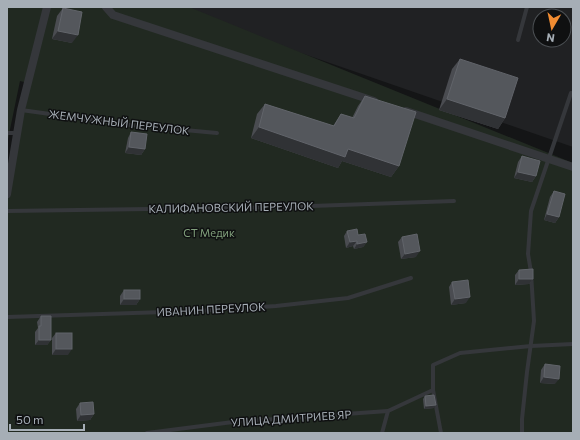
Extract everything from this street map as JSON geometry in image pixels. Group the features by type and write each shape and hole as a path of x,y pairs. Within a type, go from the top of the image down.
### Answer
{"street":[{"path":"7,194 21,110 48,7"},
{"path":"106,7 113,15 384,104"},
{"path":"399,109 573,167"}],"lane":[{"path":"518,40 527,7"},
{"path":"522,433 522,419 534,321 531,272 528,254 531,211 571,93"},
{"name":"ЖЕМЧУЖНЫЙ ПЕРЕУЛОК","path":"21,110 130,124 217,133"},
{"path":"7,133 18,133"},
{"name":"КАЛИФАНОВСКИЙ ПЕРЕУЛОК","path":"7,211 283,207 454,201"},
{"name":"ИВАНИН ПЕРЕУЛОК","path":"7,317 197,311 276,306 348,298 411,278"},
{"path":"441,433 433,390 433,365 460,353 531,346 573,344"},
{"name":"УЛИЦА ДМИТРИЕВ ЯР","path":"147,433 233,422 388,411 433,390"},
{"path":"382,433 388,411"}],"shaded area":[{"path":"168,7 573,7 573,147"}],"green space":[{"name":"СТ Медик","path":"7,7 189,7 573,163 573,433 7,433 7,197 28,83 20,81 7,144"}],"building":[{"path":"63,8 82,12 78,35 58,31"},
{"path":"460,59 518,78 505,118 447,99"},
{"path":"365,96 416,112 399,166 348,149 345,157 259,127 265,104 334,126 341,114 354,118"},
{"path":"131,132 147,134 145,149 129,147"},
{"path":"522,156 540,161 536,176 518,172"},
{"path":"554,191 565,194 559,217 547,214"},
{"path":"357,229 358,235 365,234 367,242 357,244 357,241 350,242 347,231"},
{"path":"417,234 420,251 405,254 402,237"},
{"path":"533,269 533,279 519,279 519,270"},
{"path":"468,280 470,297 455,299 452,282"},
{"path":"124,290 140,290 140,299 124,299"},
{"path":"41,316 51,316 51,340 39,340"},
{"path":"56,333 72,333 72,349 56,349"},
{"path":"545,364 560,366 559,379 544,377"},
{"path":"434,395 436,405 426,406 425,396"},
{"path":"93,402 94,414 81,415 80,403"}]}
